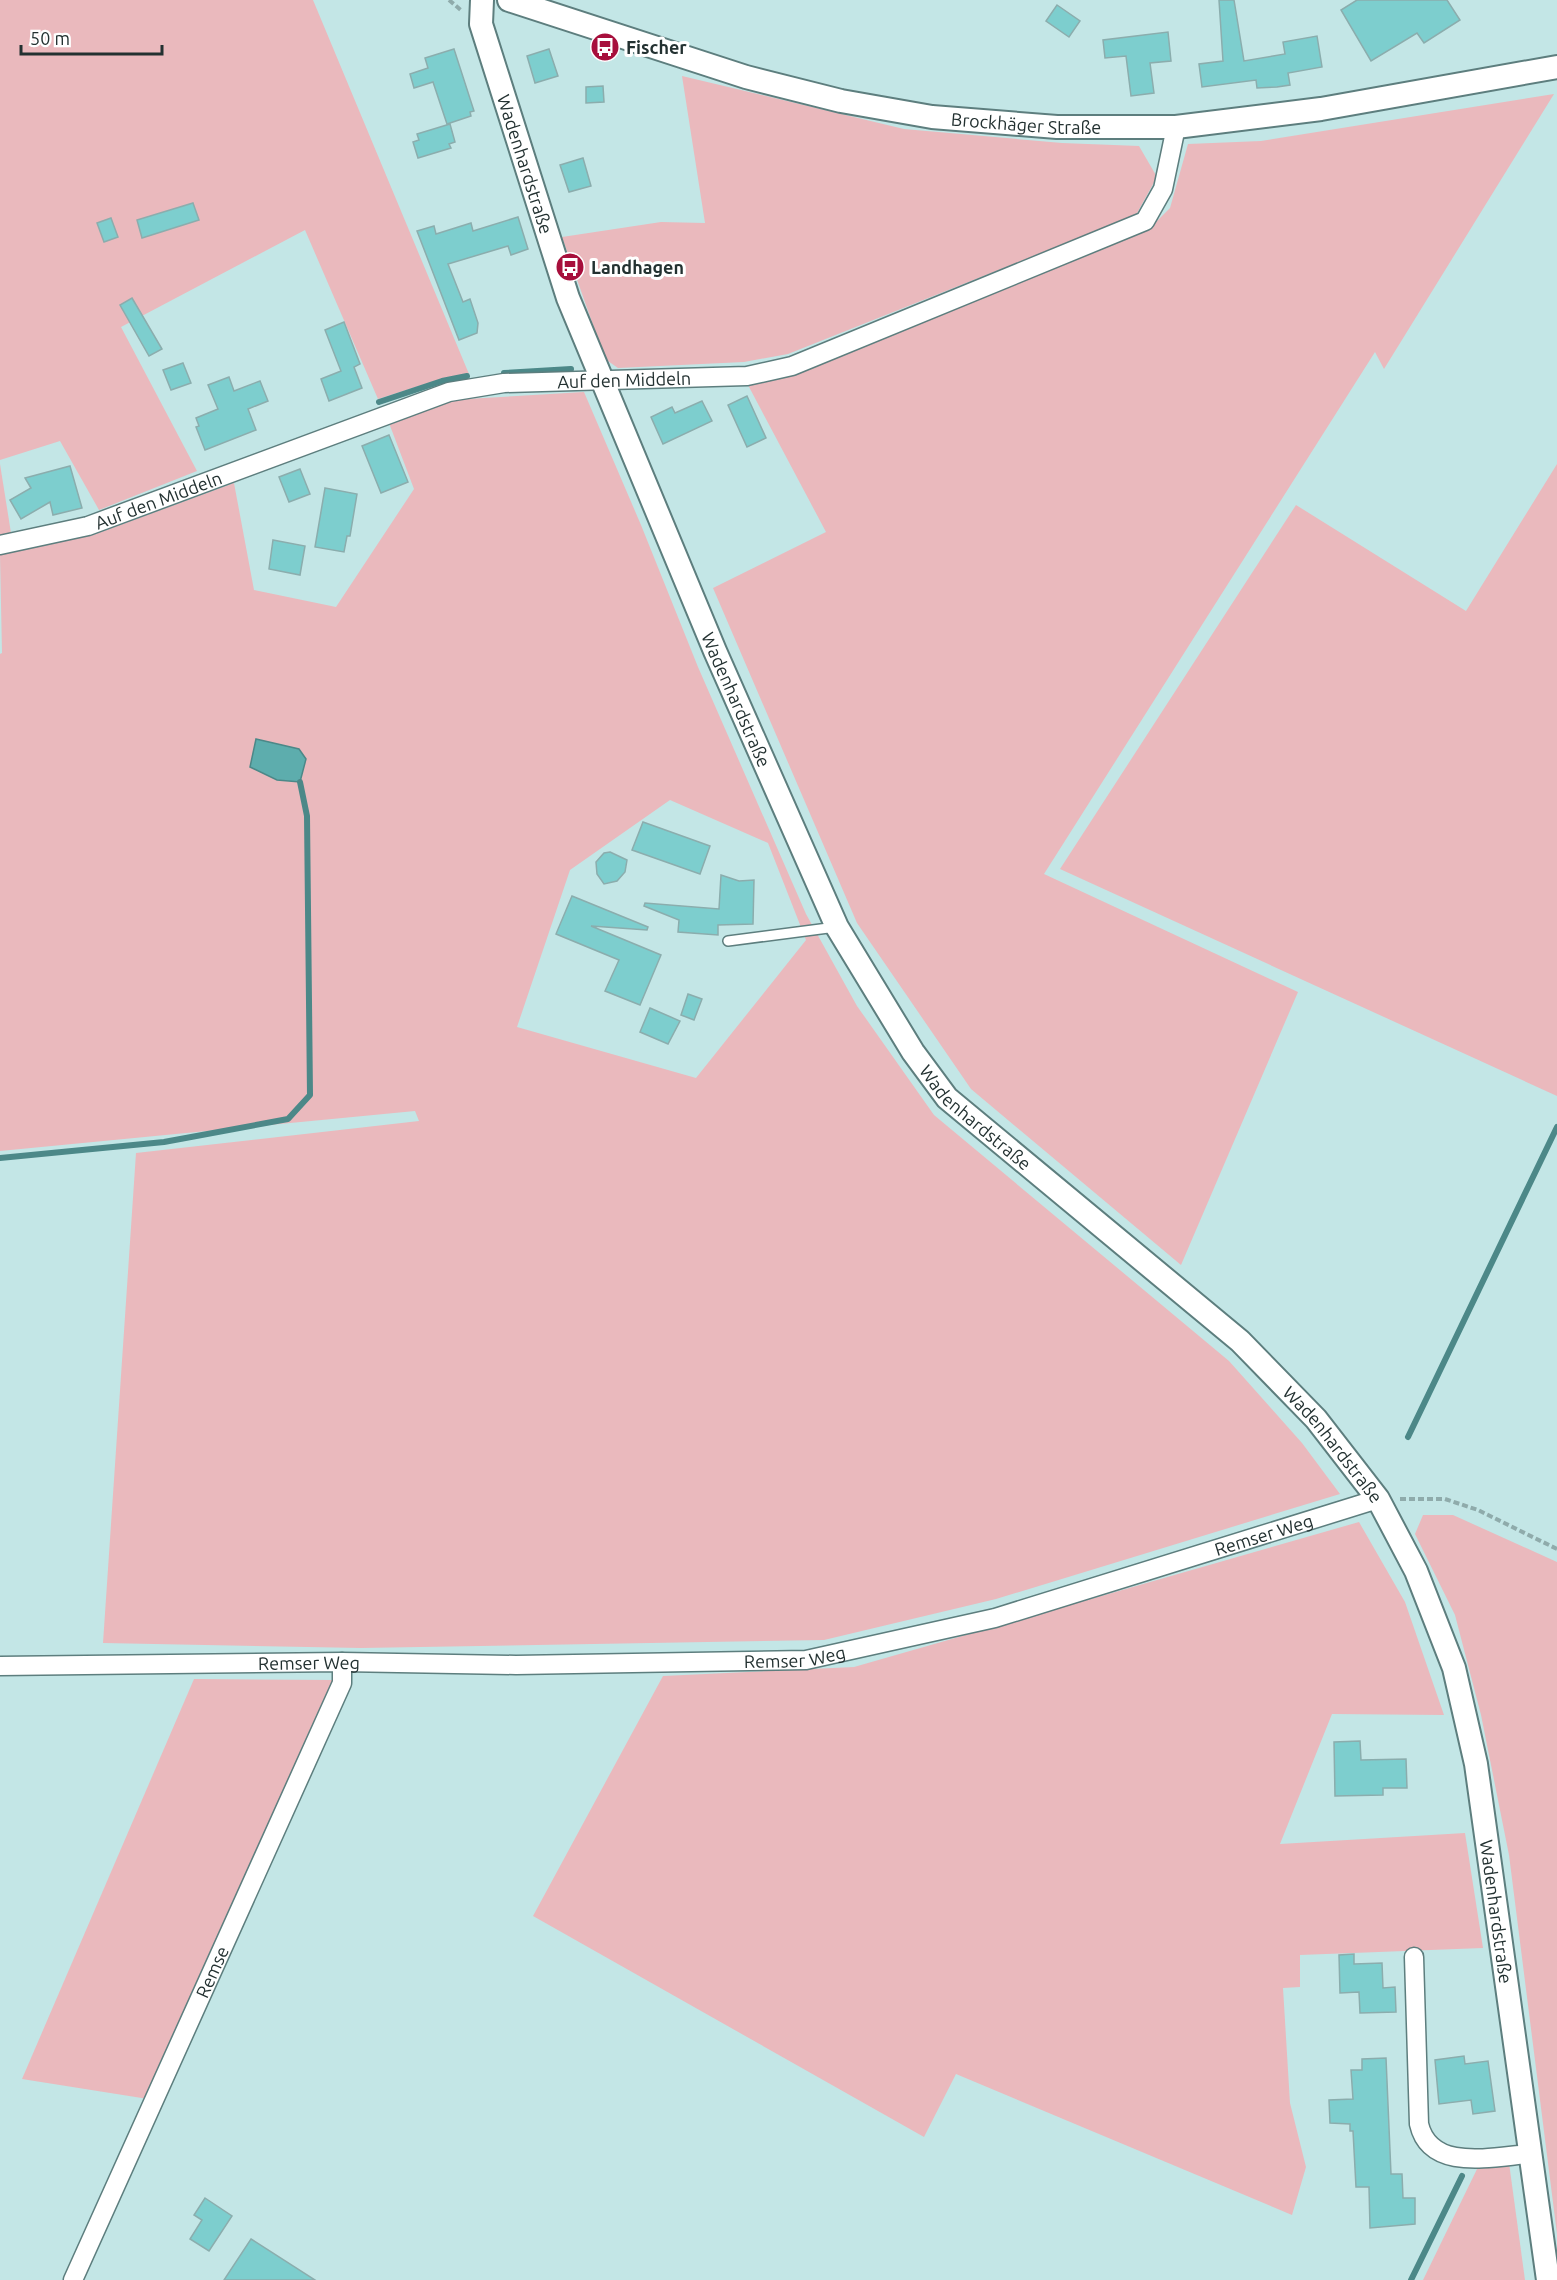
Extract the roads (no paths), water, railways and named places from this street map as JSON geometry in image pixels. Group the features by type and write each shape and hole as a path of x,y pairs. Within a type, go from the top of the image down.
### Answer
{"street":[{"name":"Wadenhardstraße","path":"482,0 482,24 568,297 715,651 837,927 867,979 913,1052 947,1098 1240,1341 1316,1419 1378,1499 1416,1571 1457,1679 1476,1764 1548,2280"},
{"name":"Brockhäger Straße","path":"508,0 746,77 841,101 932,117 1057,127 1176,127 1321,110 1557,66"},
{"name":"Auf den Middeln","path":"0,545 88,526 449,392 504,383 747,376 792,366 1145,221 1163,189 1176,127"},
{"name":"Remser Weg","path":"0,1666 342,1662 516,1665 806,1660 995,1618 1378,1499"},
{"name":"Remse","path":"73,2280 342,1683 342,1662"},
{"path":"1414,1957 1419,2124 1423,2140 1437,2152 1450,2157 1529,2154"}],"lane":[{"path":"728,941 824,931 837,927"}],"water":[{"path":"256,739 299,749 306,759 300,782 277,780 250,767"}],"waterway":[{"path":"504,373 571,369"},
{"path":"379,402 442,381 467,376"},
{"path":"0,1158 164,1142 288,1119 310,1095 307,816 300,782"},
{"path":"1408,1437 1557,1127"},
{"path":"1411,2280 1462,2176"}],"place":[{"name":"Fischer","path":"605,47"},
{"name":"Landhagen","path":"570,267"}]}
